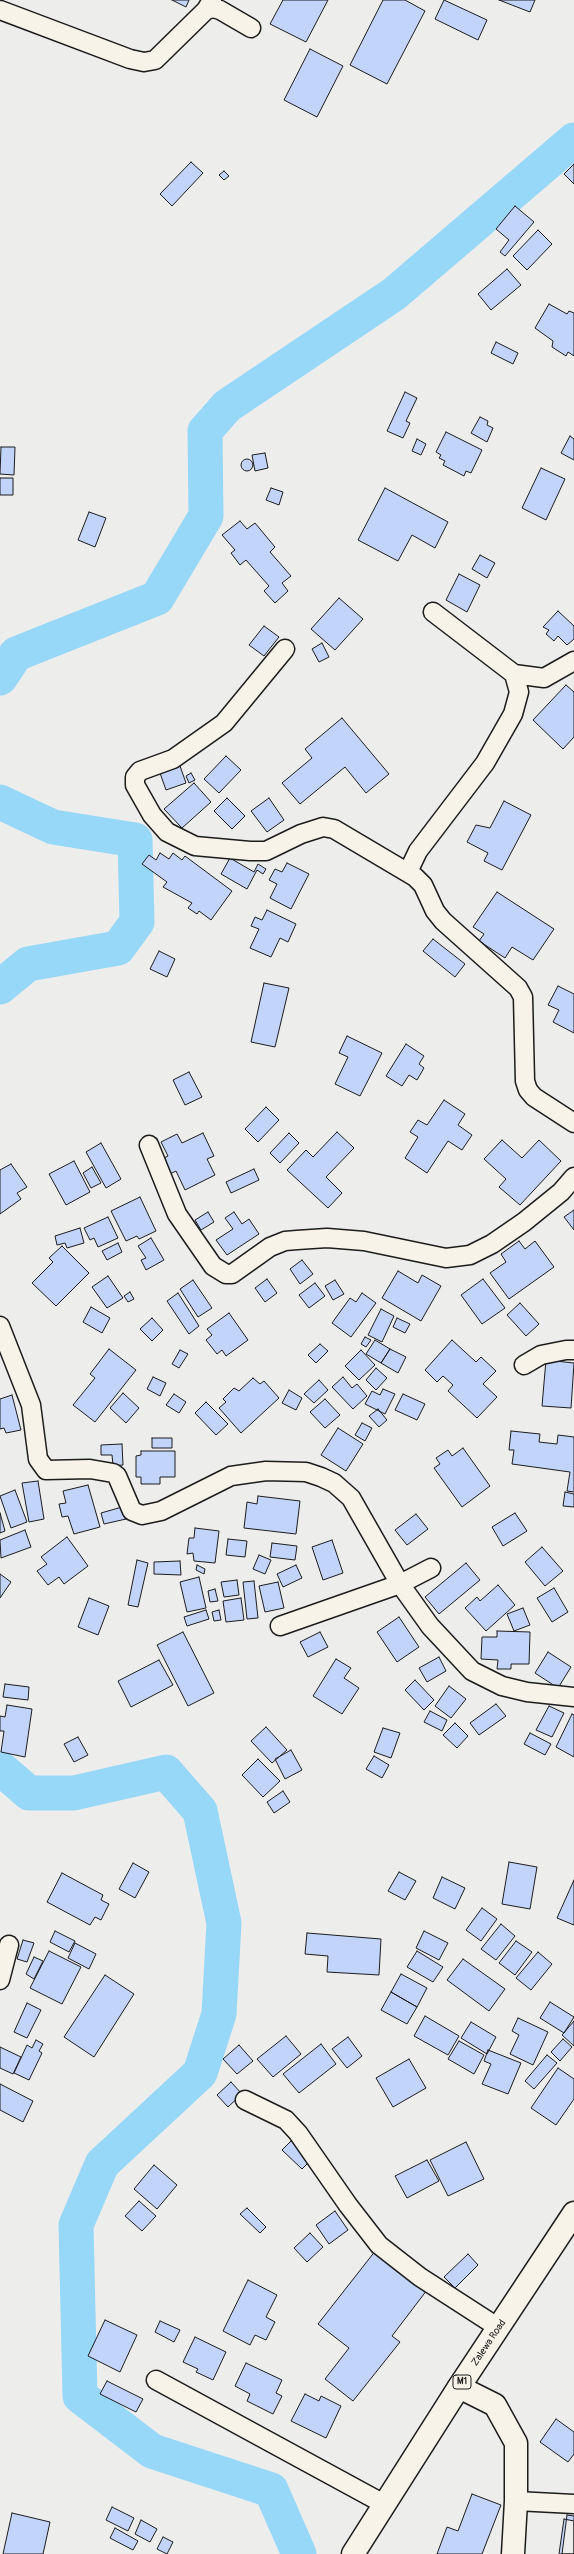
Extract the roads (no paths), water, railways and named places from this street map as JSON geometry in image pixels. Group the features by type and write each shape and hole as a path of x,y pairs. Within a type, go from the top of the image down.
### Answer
{"main road":[{"name":"Zalewa Road","path":"353,2554 459,2387 574,2213"},
{"path":"459,2387 495,2405 516,2443 516,2501 513,2554"}],"street":[{"path":"0,10 130,59 144,62 155,60 209,5 251,28"},
{"path":"433,612 514,674 544,678 574,661"},
{"path":"285,649 224,723 173,758 140,771 135,776 135,785 152,815 167,832 195,846 266,850 301,834 323,828 346,834 408,872 423,885 435,911 443,921 518,988 523,997 526,1081 528,1090 534,1097 574,1123"},
{"path":"408,872 418,851 485,763 513,714 519,692 514,674"},
{"path":"149,1145 177,1214 213,1266 226,1274 232,1274 270,1247 285,1241 297,1240 327,1238 364,1241 446,1258 470,1255 492,1244 524,1222 561,1192 574,1177"},
{"path":"0,1326 31,1405 38,1459 46,1470 90,1469 113,1473 117,1476 132,1511 142,1515 161,1511 231,1476 266,1471 306,1472 334,1483 351,1498 400,1584 430,1626 472,1671 502,1686 527,1692 574,1697"},
{"path":"524,1365 541,1355 574,1350"},
{"path":"280,1626 400,1584 431,1568"},
{"path":"0,1980 9,1945"},
{"path":"245,2100 269,2110 290,2124 348,2205 379,2245 420,2277 499,2328"},
{"path":"156,2380 384,2504"},
{"path":"516,2501 572,2500"}],"waterway":[{"path":"0,678 16,654 157,598 206,516 205,431 227,406 394,294 574,140"},
{"path":"0,802 53,827 135,840 137,922 118,948 28,964 0,987"},
{"path":"0,1768 29,1793 74,1793 166,1772 200,1811 224,1923 219,2014 200,2073 102,2164 76,2225 80,2396 152,2451 271,2490 299,2554"}]}
